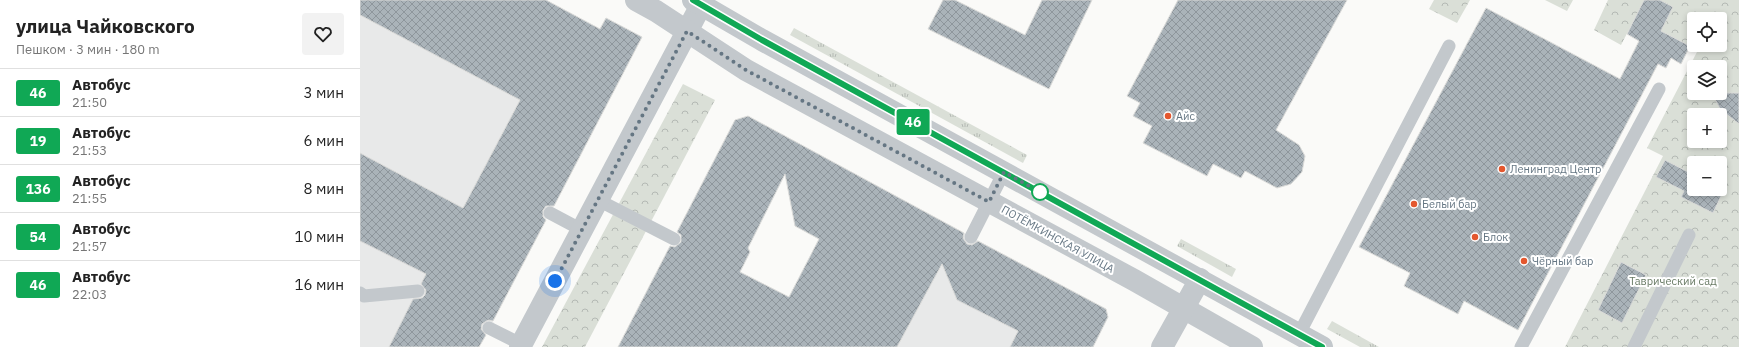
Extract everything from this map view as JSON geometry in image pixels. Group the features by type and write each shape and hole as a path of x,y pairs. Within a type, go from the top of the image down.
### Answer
{"street":[{"name":"ПОТЁМКИНСКАЯ УЛИЦА","path":"636,0 687,31 746,70 1252,347"},
{"path":"521,346 687,31 697,2 762,40 1322,347"},
{"path":"1162,347 1200,280"}],"lane":[{"path":"1299,334 1449,46"},
{"path":"1521,347 1659,89"},
{"path":"971,237 1004,172"},
{"path":"598,200 674,239"},
{"path":"550,213 582,230"},
{"path":"1634,347 1689,235"},
{"path":"360,293 364,296 418,291"},
{"path":"489,328 521,346"}],"shaded area":[{"path":"360,0 546,0 600,29 606,18 642,37 479,347 360,347"},
{"path":"928,214 1106,309 1108,317 1093,347 859,347"}],"green space":[{"path":"1434,0 1470,0 1457,23 1429,9"},
{"path":"1545,0 1573,0 1567,11"},
{"name":"Таврический сад","path":"1608,0 1739,0 1739,347 1565,347 1663,156 1647,148 1687,71 1687,100 1727,100 1727,60 1693,60 1697,52 1727,52 1727,12 1687,12 1687,44 1635,18 1621,45 1594,30"},
{"path":"794,28 1027,155 1023,163 790,35"},
{"path":"683,84 715,100 585,347 542,347"},
{"path":"1181,239 1236,269 1232,277 1177,246"},
{"path":"1332,321 1379,347 1360,347 1327,329"}],"building":[{"path":"360,0 546,0 600,29 606,18 642,37 554,206 546,206 543,210 543,217 546,220 493,321 488,320 482,324 481,329 486,335 479,347 389,347 413,299 422,298 425,295 426,290 421,284 426,274 360,241 360,153 463,208 520,100 360,15"},
{"path":"943,0 955,0 1025,35 1042,0 1092,0 1049,89 928,29"},
{"path":"1178,0 1347,0 1276,130 1299,145 1305,156 1302,172 1291,184 1277,188 1245,171 1241,178 1213,164 1207,176 1143,143 1152,126 1133,116 1140,103 1127,96"},
{"name":"Ленинград Центр","path":"1644,0 1660,0 1673,7 1661,31 1687,44 1687,52 1681,64 1671,58 1666,68 1658,64 1518,330 1464,301 1458,314 1404,286 1410,273 1359,247 1486,8 1620,79 1639,41 1627,34"},
{"path":"1727,93 1739,93 1739,124 1727,115 1727,108 1720,108 1716,100 1727,100"},
{"path":"748,116 964,233 963,238 967,244 972,245 978,241 1106,309 1108,317 1093,347 1010,347 1018,331 957,300 942,264 897,347 618,347 670,246 675,247 681,242 681,235 677,232 735,120","holes":["785,174 795,226 819,239 789,297 740,272 750,252 748,248"]},
{"path":"1665,160 1687,171 1687,196 1721,196 1713,213 1681,197 1684,191 1656,177"},
{"path":"1621,262 1646,275 1622,323 1598,310"}],"bus line":[{"name":"46","path":"693,0 762,40 1322,347"}],"place":[{"name":"Айс","path":"1168,116"},
{"name":"Ленинград Центр","path":"1502,169"},
{"name":"Белый бар","path":"1414,204"},
{"name":"Блок","path":"1475,237"},
{"name":"Чёрный бар","path":"1524,261"}],"route":[{"path":"555,281 687,31 746,70 989,202 1004,172 1040,192"}]}
